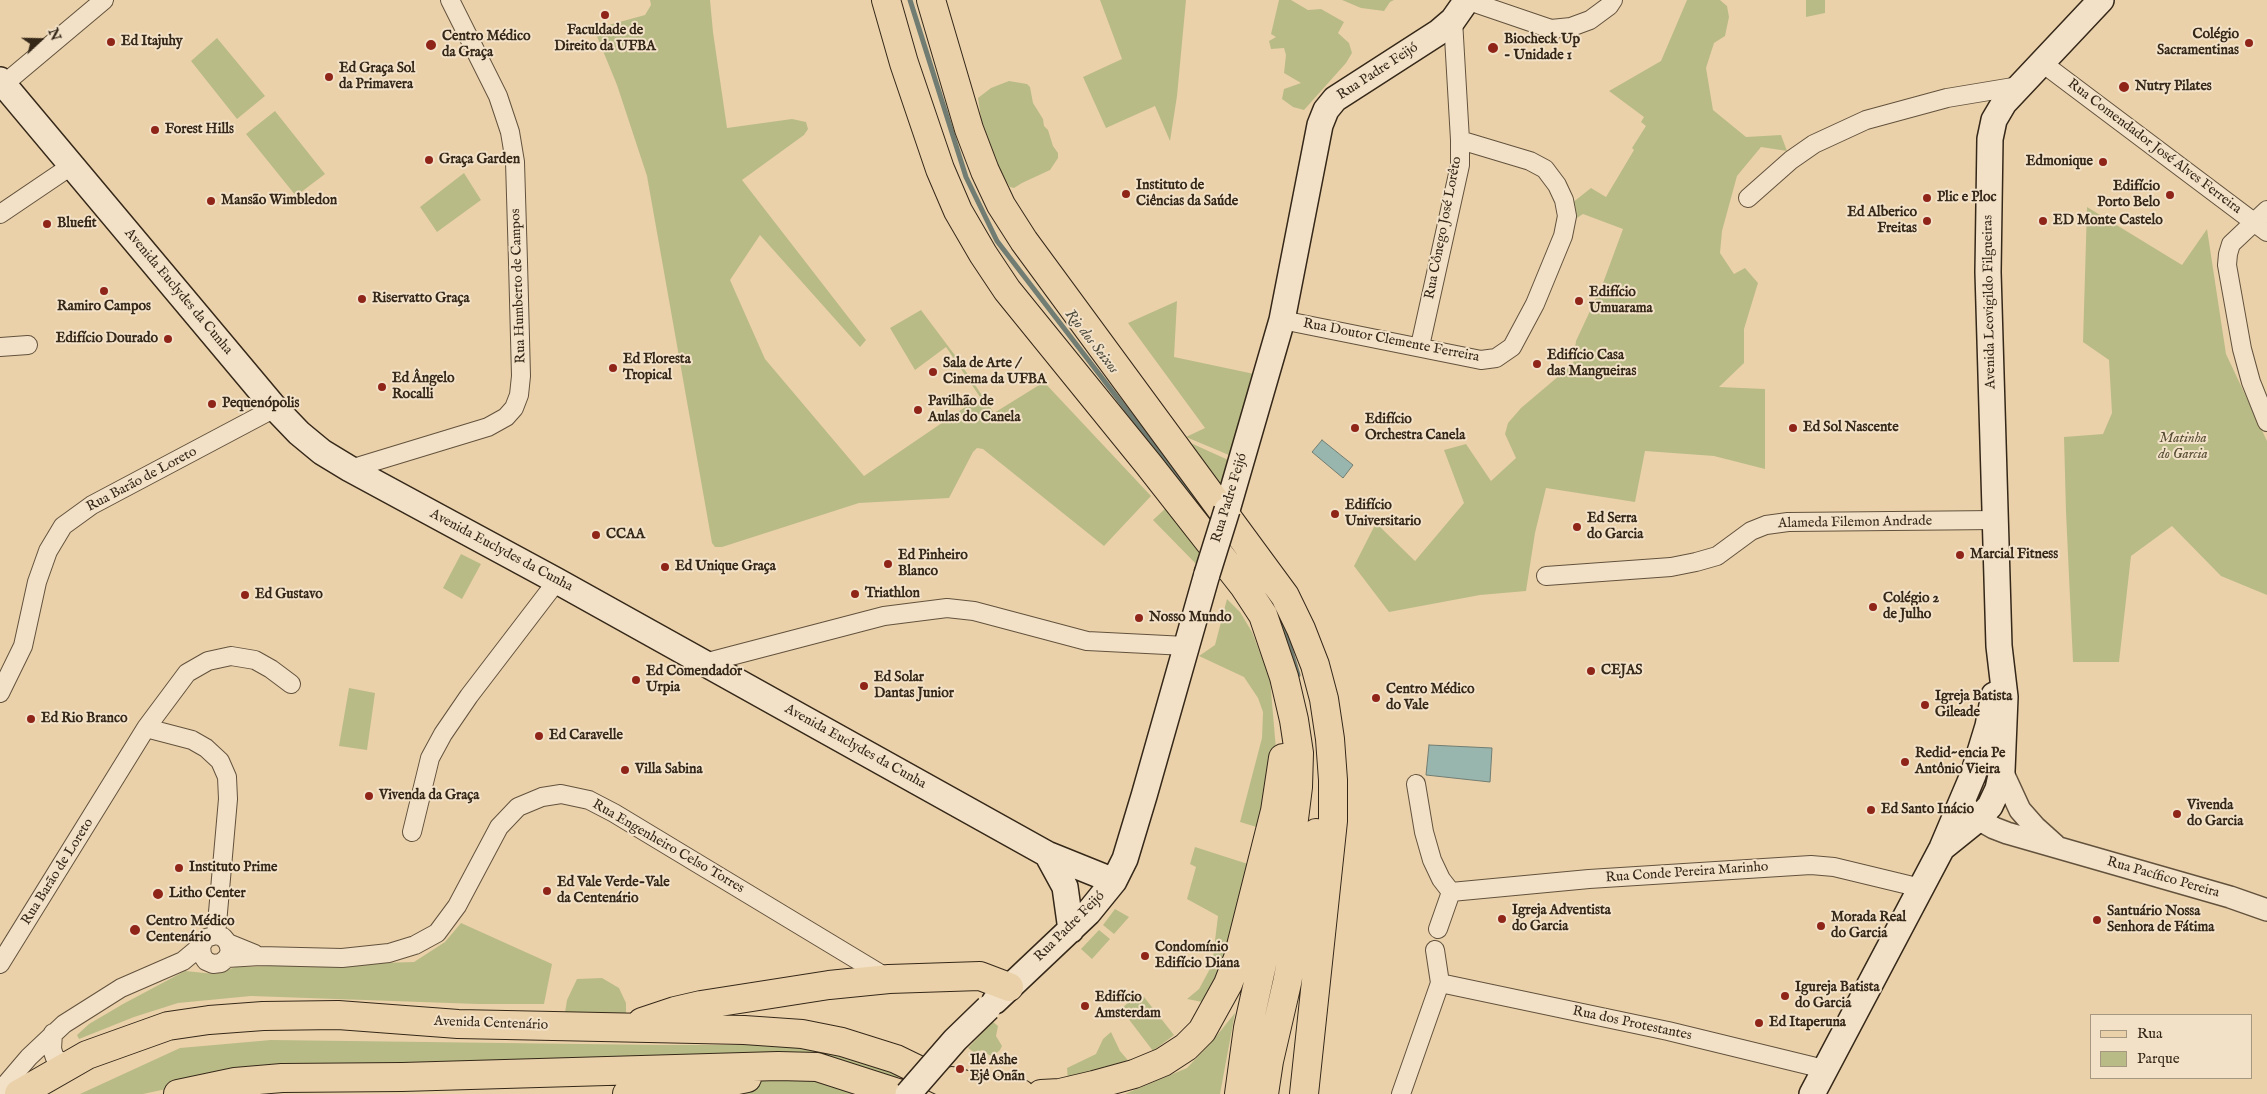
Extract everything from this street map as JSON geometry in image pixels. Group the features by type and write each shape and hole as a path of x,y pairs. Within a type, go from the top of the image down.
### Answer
{"main road":[{"path":"886,0 904,63 940,169 958,211 983,254 1007,290 1244,586 1263,615 1286,684 1298,753 1298,787 1294,818 1248,1028 1239,1094"},
{"path":"931,0 969,129 985,171 1001,205 1024,241 1284,596 1301,628 1315,665 1324,699 1333,780 1333,821 1304,1094"},
{"name":"Avenida Leovigildo Filgueiras","path":"1970,810 1990,806 1998,789 2002,770 2005,697 2000,646 1988,272 1990,139 1994,120 2004,103 2101,0"},
{"name":"Rua Padre Feijó","path":"913,1082 1009,987 1071,930 1101,899 1114,881 1125,859 1282,320 1320,126 1326,110 1335,99 1426,42 1462,7"},
{"name":"Avenida Euclydes da Cunha","path":"2,82 275,408 299,433 322,452 1047,854 1114,881"},
{"name":"Avenida Leovigildo Filgueiras","path":"1812,1094 1942,848 1970,810 1973,775 1988,726 2000,646"},
{"path":"1041,1094 1060,1093 1094,1085 1134,1074 1163,1062 1192,1041 1202,1031 1214,1013 1238,958 1275,811 1284,743 1286,684"},
{"path":"1264,1094 1319,815 1324,699"},
{"path":"1047,854 1065,887 1071,930"},
{"path":"624,1028 675,1011 701,1005 829,985 889,979 980,976 1009,987"},
{"name":"Avenida Centenário","path":"19,1094 88,1055 168,1026 236,1018 338,1015 458,1024 744,1030 802,1034 842,1042 896,1060 913,1082 968,1094"},
{"path":"627,1094 682,1091 717,1086 778,1066"},
{"path":"178,1094 235,1082 316,1077 402,1077 778,1066 817,1067 901,1094"},
{"path":"316,1077 384,1094"},
{"path":"913,1082 1021,1094"}],"street":[{"path":"2,82 104,0"},
{"name":"Rua Humberto de Campos","path":"350,469 488,427 506,417 514,408 519,395 521,376 515,162 510,132 498,96 450,0"},
{"path":"1462,7 1551,29 1571,27 1590,20 1609,6 1613,0"},
{"name":"Rua Cônego José Lorêto","path":"1420,346 1460,164 1462,7"},
{"name":"Rua Comendador José Alves Ferreira","path":"2041,62 2261,227"},
{"path":"1748,198 1791,160 1814,144 1866,120 1947,98 2019,86"},
{"name":"Rua Doutor Clemente Ferreira","path":"1282,320 1420,346 1481,360 1496,358 1512,346 1535,304 1562,236 1567,216 1564,200 1557,185 1545,169 1530,161 1460,140"},
{"path":"0,214 71,166"},
{"path":"2267,210 2261,227 2231,244 2227,266 2242,349 2251,382 2267,422"},
{"path":"0,347 28,345"},
{"name":"Rua Barão de Loreto","path":"0,693 23,646 37,582 48,550 63,526 92,505 275,408"},
{"name":"Alameda Filemon Andrade","path":"1546,576 1671,567 1696,562 1717,556 1751,531 1766,525 1788,522 1996,520"},
{"path":"412,832 430,758 443,734 469,696 557,581"},
{"path":"704,663 884,616 947,608 974,611 1087,641 1186,646"},
{"name":"Rua Barão de Loreto","path":"0,964 146,728 187,673 208,660 231,656 255,660 291,684"},
{"path":"146,728 192,740 206,748 220,761 227,778 224,946 221,963 213,964 204,954 206,938 224,946"},
{"name":"Rua Pacífico Pereira","path":"2002,770 2020,810 2059,849"},
{"path":"1416,784 1424,832 1432,860 1441,879 1452,892 1438,929"},
{"name":"Rua Engenheiro Celso Torres","path":"224,946 260,956 342,958 389,953 416,945 437,933 457,906 499,827 518,807 542,797 561,794 590,800 614,813 889,979"},
{"name":"Rua Pacífico Pereira","path":"1970,810 1994,828 2059,849 2230,897 2267,910"},
{"name":"Rua Conde Pereira Marinho","path":"1452,892 1589,879 1811,865 1834,867 1921,888"},
{"path":"1401,1094 1440,983 1436,950"},
{"path":"0,1091 53,1033 84,1010 121,988 204,954"},
{"name":"Rua dos Protestantes","path":"1440,983 1668,1031 1824,1069"},
{"path":"53,1033 52,1049 56,1058 68,1065"}],"green space":[{"path":"650,0 710,0 727,128 792,119 806,122 808,129 804,135 742,180 866,340 860,347 760,235 730,280 765,359 864,476 980,397 946,347 915,370 890,328 921,310 994,413 1044,382 1151,496 1104,546 983,449 977,448 973,452 949,498 859,503 722,547 715,547 712,543 647,176 617,85 594,29 645,15 651,5"},
{"path":"1100,0 1186,0 1177,96 1170,141 1155,106 1106,128 1083,77 1122,59"},
{"path":"1279,0 1291,0 1308,10 1321,9 1344,22 1338,33 1349,43 1352,53 1346,63 1304,110 1293,107 1282,99 1284,89 1301,83 1284,73 1286,55 1284,48 1271,49 1269,41 1276,37 1271,34"},
{"path":"1342,0 1394,0 1390,2 1384,11 1361,8"},
{"path":"1687,0 1720,0 1727,6 1729,17 1725,36 1714,43 1706,68 1713,110 1746,137 1781,135 1787,151 1761,147 1737,176 1722,231 1720,253 1734,274 1745,268 1758,283 1744,329 1744,363 1719,387 1765,389 1765,469 1714,456 1645,451 1635,502 1546,488 1535,533 1526,591 1480,595 1389,612 1354,566 1376,523 1415,561 1464,503 1444,450 1466,444 1491,481 1516,458 1505,434 1508,423 1521,408 1573,364 1576,341 1603,283 1623,229 1583,214 1566,225 1567,207 1591,188 1606,197 1634,150 1632,148 1646,126 1641,122 1644,117 1609,91 1661,61"},
{"path":"1806,0 1825,0 1825,13 1806,17"},
{"path":"217,38 265,96 237,119 191,61"},
{"path":"1009,81 1027,84 1030,87 1033,103 1043,119 1044,126 1048,130 1053,146 1058,153 1058,158 1050,170 1014,188 1010,187 998,169 983,132 978,98 991,88"},
{"path":"275,111 325,174 296,196 246,134"},
{"path":"464,173 481,200 437,232 420,207"},
{"name":"Matinha do Garcia","path":"2087,207 2182,265 2207,229 2226,354 2267,441 2267,595 2221,576 2172,526 2131,556 2119,662 2073,662 2064,437 2103,434 2112,413 2109,360 2083,342"},
{"path":"1177,301 1174,357 1259,375 1236,458 1186,437 1205,428 1128,323"},
{"path":"1184,440 1235,463 1223,506"},
{"path":"1167,507 1208,550 1198,566 1153,520"},
{"path":"461,554 481,564 462,599 443,588"},
{"path":"1227,599 1240,612 1252,632 1270,679 1277,761 1260,828 1240,822 1262,738 1263,712 1258,698 1244,677 1199,656 1215,645"},
{"path":"349,688 375,693 367,750 339,746"},
{"path":"1195,847 1251,865 1213,1004 1187,999 1199,989 1212,965 1218,916 1187,899 1196,867 1190,864"},
{"path":"1115,909 1129,917 1114,934 1103,925"},
{"path":"461,923 552,964 544,1004 478,1004 251,996 178,1003 134,1017 79,1039 77,1035 89,1024 185,971 215,974 236,967 414,962 445,942"},
{"path":"1099,930 1110,939 1092,959 1081,949"},
{"path":"602,978 619,988 626,1003 626,1015 564,1019 567,1000 577,979"},
{"path":"1140,992 1174,1035 1153,1051 1121,1009"},
{"path":"1235,1013 1220,1094 1125,1094 1187,1068 1210,1044"},
{"path":"993,1022 998,1026 996,1036 1002,1046 1000,1050 992,1057 982,1050 975,1053 968,1048"},
{"path":"1111,1032 1120,1051 1131,1064 1068,1082 1067,1068 1096,1054 1103,1039"},
{"path":"271,1040 798,1045 902,1070 894,1083 814,1061 236,1074 143,1094 80,1094 180,1048"},
{"path":"773,1069 876,1094 630,1094"}],"water":[{"path":"1322,440 1353,465 1343,478 1312,452"},
{"path":"1429,745 1492,748 1490,782 1426,775"}],"waterway":[{"name":"Rio dos Seixos","path":"910,0 966,177 997,241 1215,525"},
{"name":"Rio dos Seixos","path":"1263,589 1280,614 1298,675"}],"place":[{"name":"Faculdade de Direito da UFBA","path":"605,15"},
{"name":"Ed Itajuhy","path":"111,42"},
{"name":"Colégio Sacramentinas","path":"2249,43"},
{"name":"Centro Médico da Graça","path":"431,45"},
{"name":"Biocheck Up - Unidade 1","path":"1493,48"},
{"name":"Ed Graça Sol da Primavera","path":"329,77"},
{"name":"Nutry Pilates","path":"2124,87"},
{"name":"Forest Hills","path":"155,130"},
{"name":"Graça Garden","path":"429,160"},
{"name":"Edmonique","path":"2103,162"},
{"name":"Instituto de Ciências da Saúde","path":"1126,194"},
{"name":"Edifício Porto Belo","path":"2170,195"},
{"name":"Plic e Ploc","path":"1927,198"},
{"name":"Mansão Wimbledon","path":"211,201"},
{"name":"Ed Alberico Freitas","path":"1927,221"},
{"name":"ED Monte Castelo","path":"2043,221"},
{"name":"Bluefit","path":"47,224"},
{"name":"Ramiro Campos","path":"104,291"},
{"name":"Riservatto Graça","path":"362,299"},
{"name":"Edifício Umuarama","path":"1579,301"},
{"name":"Edifício Dourado","path":"168,339"},
{"name":"Edifício Casa das Mangueiras","path":"1537,364"},
{"name":"Ed Floresta Tropical","path":"613,368"},
{"name":"Sala de Arte / Cinema da UFBA","path":"933,372"},
{"name":"Ed Ângelo Rocalli","path":"382,387"},
{"name":"Pequenópolis","path":"212,404"},
{"name":"Pavilhão de Aulas do Canela","path":"918,410"},
{"name":"Edifício Orchestra Canela","path":"1355,428"},
{"name":"Ed Sol Nascente","path":"1793,428"},
{"name":"Edifício Universitario","path":"1335,514"},
{"name":"Ed Serra do Garcia","path":"1577,527"},
{"name":"CCAA","path":"596,535"},
{"name":"Marcial Fitness","path":"1960,555"},
{"name":"Ed Pinheiro Blanco","path":"888,564"},
{"name":"Ed Unique Graça","path":"665,567"},
{"name":"Triathlon","path":"855,594"},
{"name":"Ed Gustavo","path":"245,595"},
{"name":"Colégio 2 de Julho","path":"1873,607"},
{"name":"Nosso Mundo","path":"1139,618"},
{"name":"CEJAS","path":"1591,671"},
{"name":"Ed Comendador Urpia","path":"636,680"},
{"name":"Ed Solar Dantas Junior","path":"864,686"},
{"name":"Centro Médico do Vale","path":"1376,698"},
{"name":"Igreja Batista Gileade","path":"1925,705"},
{"name":"Ed Rio Branco","path":"31,719"},
{"name":"Ed Caravelle","path":"539,736"},
{"name":"Redid~encia Pe Antônio Vieira","path":"1905,762"},
{"name":"Villa Sabina","path":"625,770"},
{"name":"Vivenda da Graça","path":"369,796"},
{"name":"Ed Santo Inácio","path":"1871,810"},
{"name":"Vivenda do Garcia","path":"2177,814"},
{"name":"Instituto Prime","path":"179,868"},
{"name":"Ed Vale Verde-Vale da Centenário","path":"547,891"},
{"name":"Litho Center","path":"158,894"},
{"name":"Igreja Adventista do Garcia","path":"1502,919"},
{"name":"Santuário Nossa Senhora de Fátima","path":"2097,920"},
{"name":"Morada Real do Garcia","path":"1821,926"},
{"name":"Centro Médico Centenário","path":"135,930"},
{"name":"Condomínio Edifício Diana","path":"1145,956"},
{"name":"Igureja Batista do Garcia","path":"1785,996"},
{"name":"Edifício Amsterdam","path":"1085,1006"},
{"name":"Ed Itaperuna","path":"1759,1023"},
{"name":"Ilê Ashe Ejê Onãn","path":"960,1069"}]}
